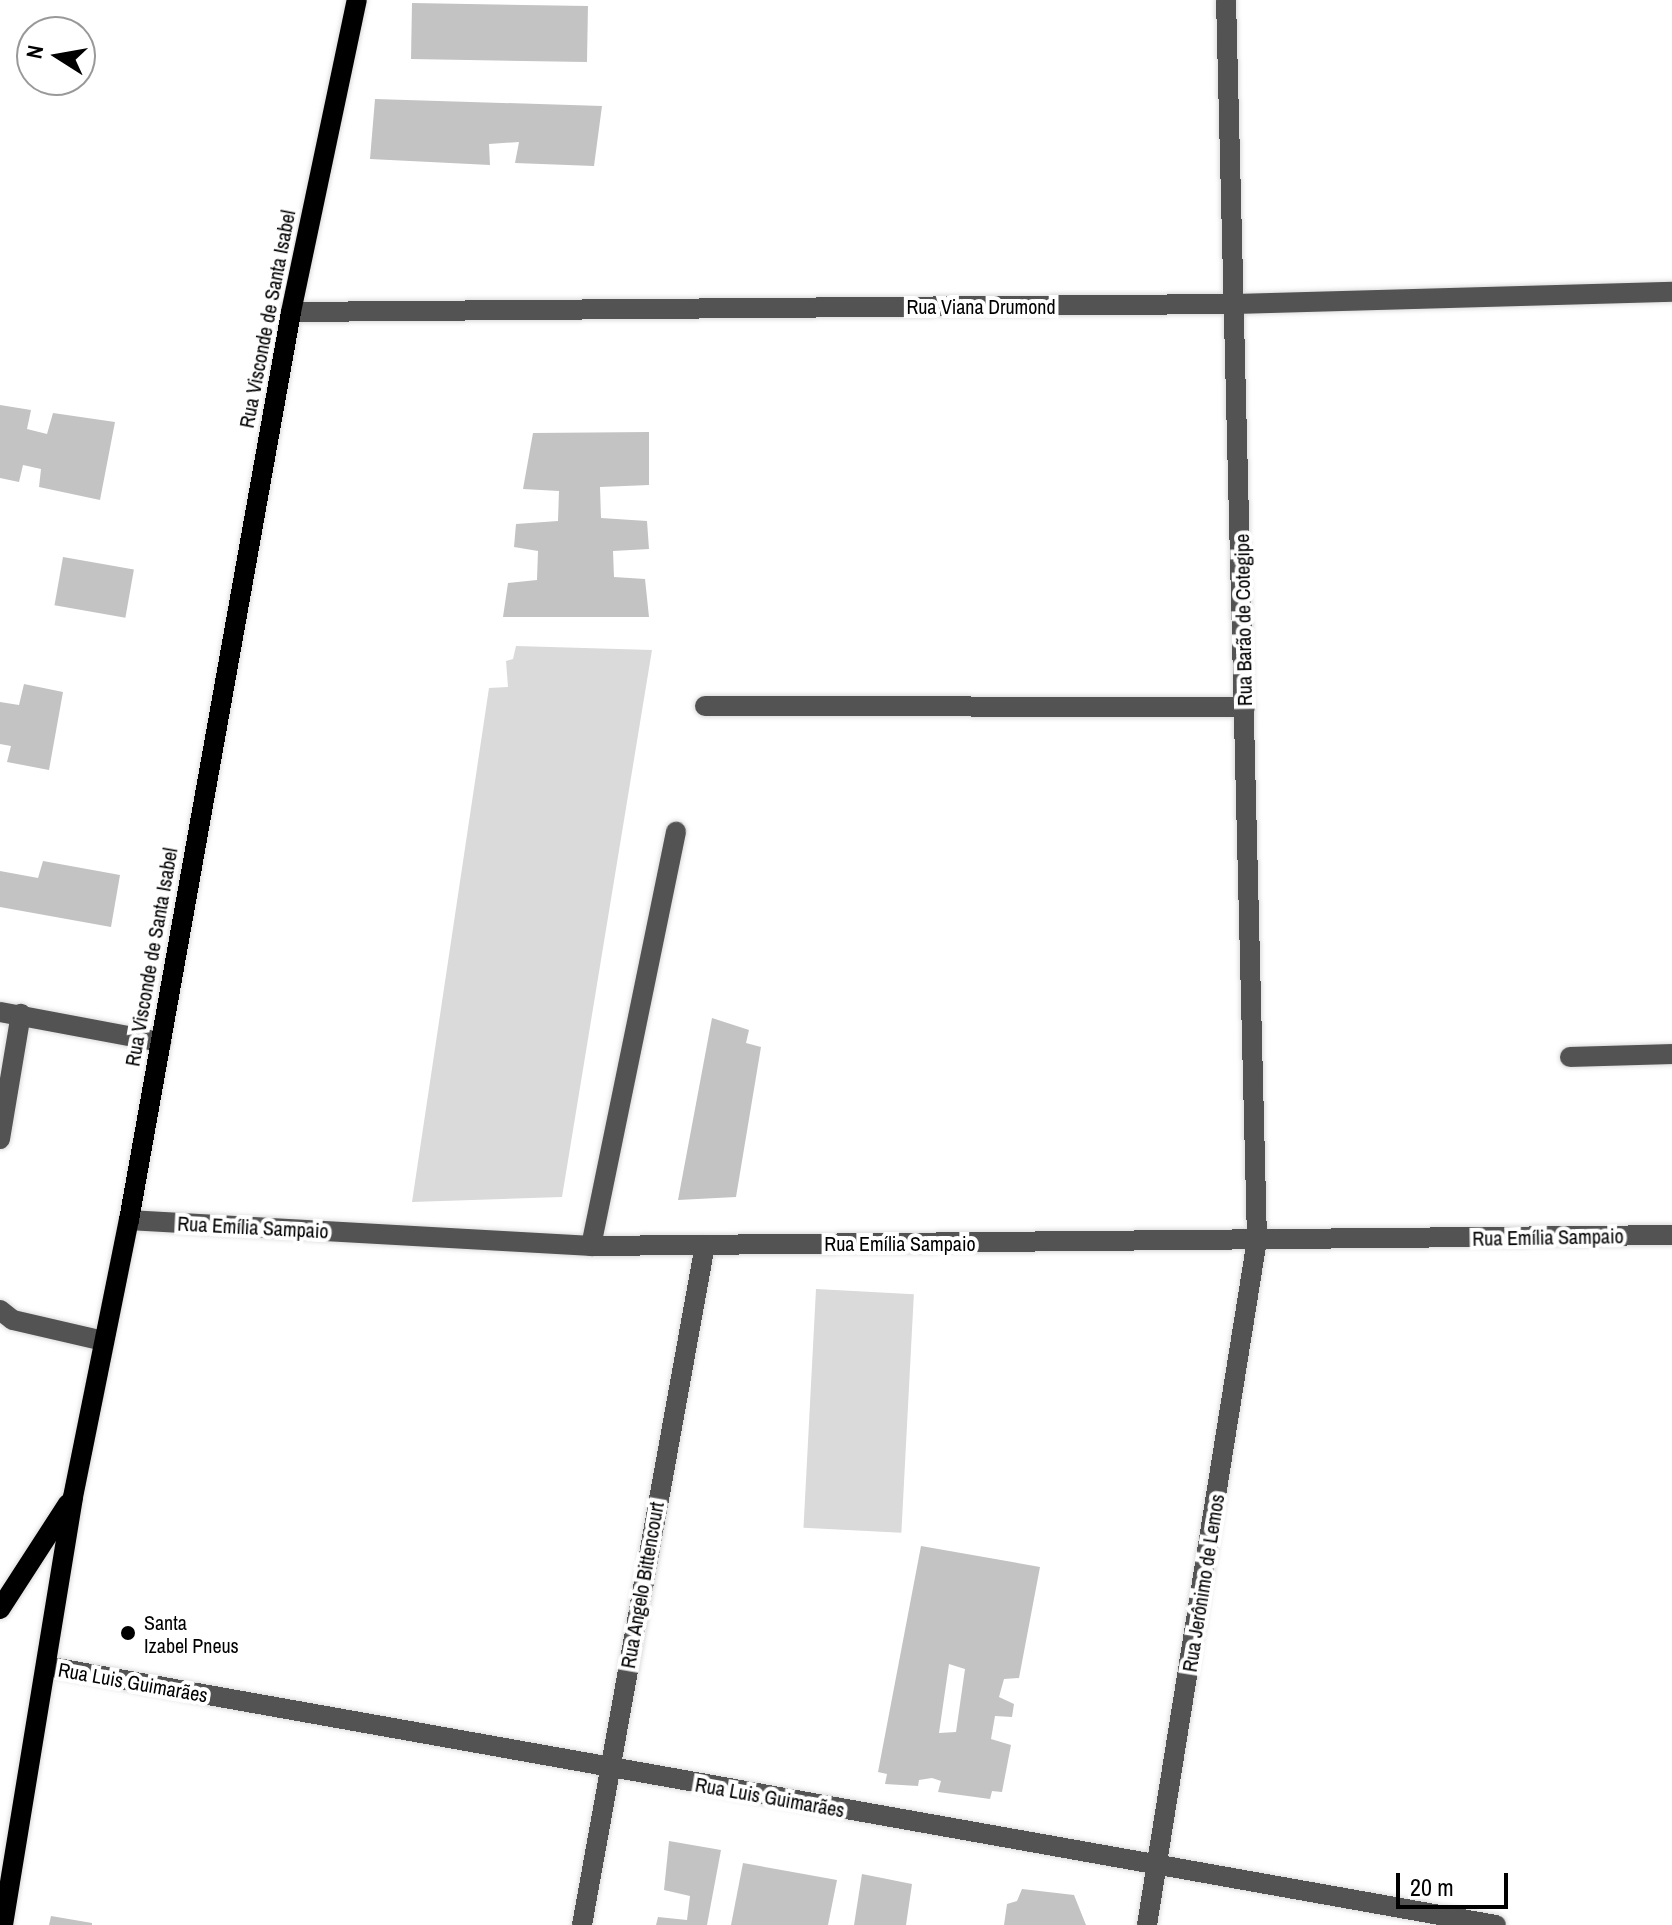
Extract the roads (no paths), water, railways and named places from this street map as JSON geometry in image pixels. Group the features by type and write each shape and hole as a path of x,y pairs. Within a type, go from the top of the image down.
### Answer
{"main road":[{"name":"Rua Visconde de Santa Isabel","path":"3,1925 73,1497 129,1220 291,312 357,0"},
{"path":"0,1609 73,1497"}],"street":[{"name":"Rua Barão de Cotegipe","path":"1226,0 1257,1240"},
{"name":"Rua Viana Drumond","path":"291,312 1236,304 1672,292"},
{"path":"705,706 1245,707"},
{"path":"591,1246 676,832"},
{"path":"0,1139 10,1013 161,1042"},
{"path":"1570,1057 1672,1054"},
{"name":"Rua Emília Sampaio","path":"129,1220 591,1246 1672,1235"},
{"name":"Rua Jerônimo de Lemos","path":"1147,1925 1257,1240"},
{"name":"Rua Angelo Bittencourt","path":"582,1925 705,1245"},
{"path":"0,1310 13,1320 104,1341"},
{"name":"Rua Luis Guimarães","path":"46,1666 1496,1925"}],"place":[{"name":"Santa Izabel Pneus","path":"128,1633"}]}
